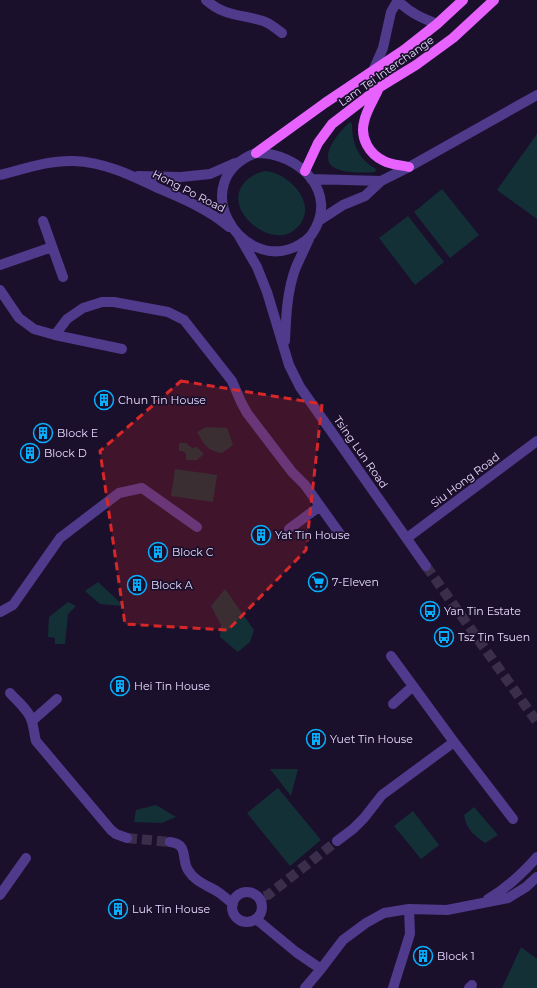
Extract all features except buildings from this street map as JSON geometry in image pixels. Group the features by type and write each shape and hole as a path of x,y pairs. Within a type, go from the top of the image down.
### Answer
{"main road":[{"name":"Lam Tei Interchange","path":"256,153 324,103 404,50 437,24 463,0"},
{"name":"Lam Tei Interchange","path":"308,175 318,143 332,124 380,87 416,65 453,38 494,0"},
{"path":"380,87 366,114 363,124 366,145 373,153 384,161 409,167"}],"street":[{"path":"206,0 214,6 235,15 265,22 282,33"},
{"path":"373,71 383,48 391,12 398,0 408,11 416,16 437,24"},
{"path":"320,220 343,205 365,196 381,181 409,167 537,95"},
{"name":"Lam Tei Interchange","path":"266,152 288,159 308,175 319,194 321,205 320,220 310,237 300,245 280,251 256,247 236,233 228,221 224,210 222,189 230,170 239,161 256,153 266,152"},
{"name":"Hong Po Road","path":"0,176 43,164 60,161 91,163 132,176 203,209 219,218 236,233"},
{"name":"Hong Po Road","path":"132,176 172,177 210,174 239,161"},
{"path":"308,175 381,181"},
{"path":"43,221 63,277"},
{"name":"Tsing Lun Road","path":"236,233 257,267 289,365 300,387 426,566"},
{"name":"Tsing Lun Road","path":"284,347 290,289 296,268 310,237"},
{"path":"0,265 52,247"},
{"path":"0,290 19,318 34,329 122,349"},
{"path":"55,335 67,319 83,308 102,302 114,302 168,312 179,317 187,323 232,381 247,413 292,472 306,486 340,534"},
{"name":"Siu Hong Road","path":"407,538 537,441"},
{"path":"0,612 13,605 60,538 119,493 142,488 197,527"},
{"path":"289,529 320,506"},
{"path":"391,656 513,819"},
{"path":"393,704 413,686"},
{"path":"10,693 29,715 32,721 36,741 111,830 116,834 128,838"},
{"path":"32,721 57,699"},
{"path":"337,842 364,818 382,795 454,742"},
{"path":"170,842 180,845 183,850 188,869 197,881 219,893 233,904"},
{"path":"479,904 503,890 524,872 537,857"},
{"path":"0,895 26,858"},
{"path":"304,988 321,969 343,940 366,923 384,913 409,909 447,910 508,898 526,887 537,877"},
{"path":"241,893 251,893 261,897 261,911 256,919 246,922 241,921 234,914 233,904 234,900 241,893"},
{"path":"393,988 410,934 409,909"},
{"path":"256,919 296,952 321,969"}],"highlighted area":[{"path":"181,381 322,404 306,550 228,630 125,624 100,451"}],"green space":[{"path":"350,122 352,124 353,138 357,150 370,165 376,169 375,172 358,173 339,170 330,164 328,153 330,147 342,130"},
{"path":"537,134 537,219 497,190"},
{"path":"265,171 275,173 285,178 300,194 304,203 305,213 301,222 293,231 286,234 279,235 264,232 246,218 239,205 239,191 246,180"},
{"path":"442,189 479,235 450,258 414,212"},
{"path":"408,216 444,262 415,285 379,238"},
{"path":"206,427 227,428 233,445 222,453 209,449 197,432"},
{"path":"179,443 186,443 192,448 197,447 204,454 197,460 186,460 186,454 183,451 179,451"},
{"path":"175,469 217,475 213,502 171,496"},
{"path":"98,582 124,606 100,604 85,591"},
{"path":"225,589 254,630 250,642 238,652 220,637 221,625 211,606"},
{"path":"68,602 76,606 68,614 65,644 55,644 55,638 48,637 49,617"},
{"path":"270,769 298,769 291,796"},
{"path":"278,788 321,840 290,866 247,813"},
{"path":"156,805 176,817 162,823 134,822 136,810"},
{"path":"474,807 498,835 485,843 471,831 465,820 464,815"},
{"path":"413,811 439,845 421,859 394,826"},
{"path":"521,947 537,959 537,988 502,988"}],"tunnel":[{"path":"426,566 537,722"},
{"path":"127,838 170,842"},
{"path":"264,896 268,895 337,841"}],"place":[{"name":"Chun Tin House","path":"104,400"},
{"name":"Block E","path":"43,433"},
{"name":"Block D","path":"30,453"},
{"name":"Yat Tin House","path":"261,535"},
{"name":"Block C","path":"158,552"},
{"name":"7-Eleven","path":"318,582"},
{"name":"Block A","path":"137,585"},
{"name":"Yan Tin Estate","path":"430,611"},
{"name":"Tsz Tin Tsuen","path":"444,637"},
{"name":"Hei Tin House","path":"120,686"},
{"name":"Yuet Tin House","path":"316,739"},
{"name":"Luk Tin House","path":"118,909"},
{"name":"Block 1","path":"423,956"}]}
